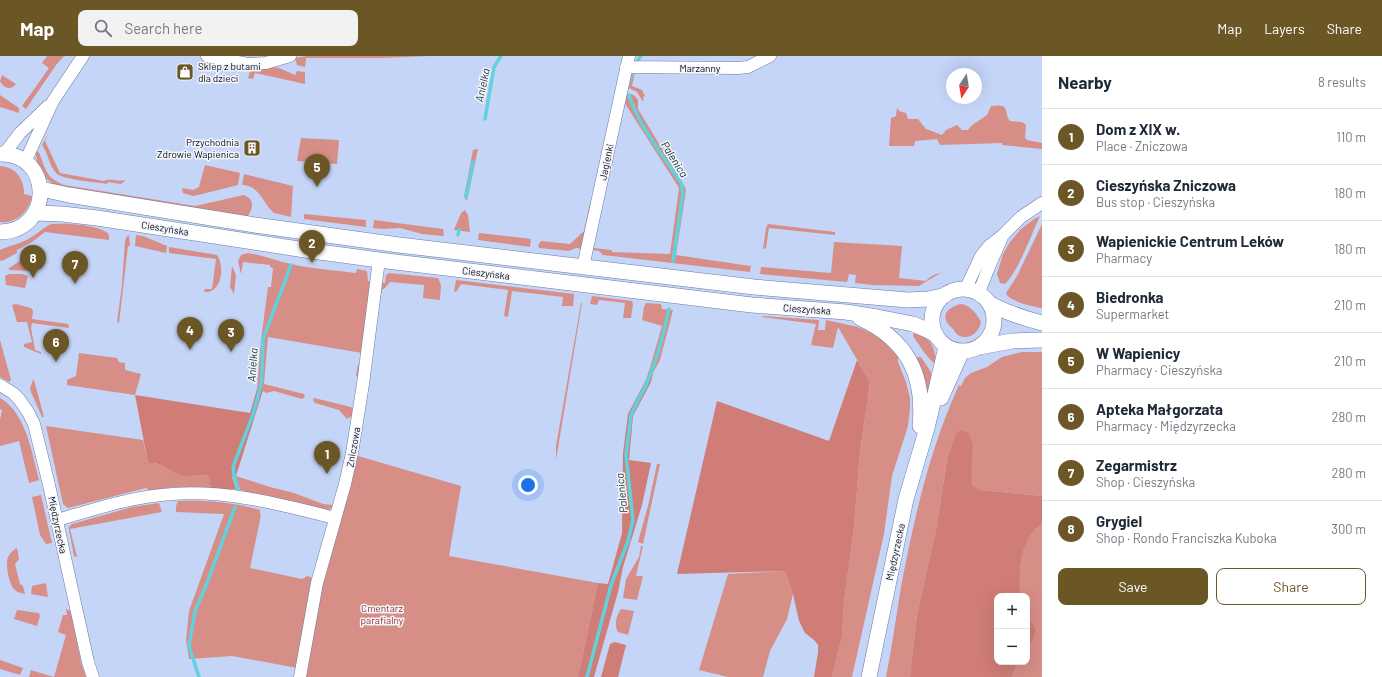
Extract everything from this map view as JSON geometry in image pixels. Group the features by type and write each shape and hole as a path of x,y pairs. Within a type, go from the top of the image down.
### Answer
{"main road":[{"path":"0,232 20,228 29,221 40,202 41,189 36,174 25,162 15,156 2,154"},
{"name":"Cieszyńska","path":"41,189 92,199 308,233 583,267 754,287 885,299 915,300 942,296"},
{"name":"Cieszyńska","path":"35,213 97,218 379,260 752,305 846,312 913,324 934,334"},
{"path":"1042,323 1015,316 1000,309 978,294 953,289 942,296 937,302 932,316 932,328 939,342 954,350 971,350 979,347 1012,341 1042,340"},
{"path":"978,294 993,312 994,322 992,332 987,340 979,347"},
{"path":"846,312 868,322 889,336 906,355 917,378 920,391 921,412 906,499"},
{"name":"Międzyrzecka","path":"869,677 906,499 927,428 946,347"},
{"name":"Międzyrzecka","path":"927,428 962,351"}],"street":[{"path":"25,162 53,101 83,56"},
{"path":"207,56 248,64 266,63 290,56"},
{"name":"Marzanny","path":"628,62 738,68 748,67 770,56"},
{"name":"Jagienki","path":"583,267 628,62"},
{"path":"2,154 20,133 53,101"},
{"path":"978,294 988,266 1002,236 1022,217 1042,203"},
{"name":"Zniczowa","path":"300,677 317,583 345,484 353,447 363,384 379,260"},
{"name":"Międzyrzecka","path":"0,385 20,399 32,418 57,520 86,655 93,677"},
{"path":"57,520 92,510 145,498 186,493 230,495 336,518"}],"green space":[{"path":"47,56 64,56 56,65 26,109 22,106 49,68 42,63"},
{"path":"307,56 430,56 382,58 306,58 305,67 297,65 295,58"},
{"path":"251,68 279,68 295,75 297,71 305,72 305,84 255,73 253,79 248,78"},
{"path":"635,72 632,86 642,90 645,96 643,97 644,101 637,92 629,88 633,73"},
{"path":"2,75 16,84 10,88 5,87 0,81"},
{"path":"631,94 638,100 638,109 685,187 686,191 676,255 750,266 751,264 750,272 603,255 599,251 592,250 593,248 612,250 612,252 670,254 679,188 624,102 626,95"},
{"path":"0,95 19,108 19,113 0,107"},
{"path":"998,105 1004,107 1010,121 1022,122 1026,125 1025,138 1027,140 1042,143 1042,149 1002,145 1002,143 940,145 937,139 915,141 914,146 889,146 891,118 896,116 897,108 899,111 906,113 908,119 918,119 926,129 942,135 946,130 957,125 962,130 968,130 971,126 987,115 991,106"},
{"path":"49,132 45,141 60,173 104,181 126,180 121,184 108,182 107,184 73,179 56,173 42,145"},
{"path":"301,138 339,140 337,164 297,161"},
{"path":"478,149 467,201 464,197 473,150"},
{"path":"36,150 40,154 51,177 64,185 195,206 244,195 250,199 252,206 248,216 244,217 56,186 47,179 38,166"},
{"path":"205,165 240,173 238,185 193,196 183,193 182,188 193,190 199,187"},
{"path":"0,166 15,171 21,179 24,194 32,196 28,207 17,219 6,222 0,222"},
{"path":"244,174 293,186 291,217 274,213 257,191 248,186 242,185"},
{"path":"590,203 582,249 576,248 569,251 539,248 538,245 541,241 570,244 584,231"},
{"path":"465,210 468,215 470,232 454,230 461,213"},
{"path":"304,214 366,220 366,227 304,219"},
{"path":"1040,216 1015,270 1005,284 1000,283 997,274 1003,254 1010,242 1020,230"},
{"path":"374,220 443,229 444,235 422,234 400,228 373,228"},
{"path":"51,224 73,224 96,228 108,233 109,240 45,232 32,242 17,250 17,253 2,261 0,260 0,250 28,239"},
{"path":"768,224 835,232 835,235 769,228 766,248 763,249"},
{"path":"1042,224 1042,308 1011,299 1006,293 1017,276"},
{"path":"479,233 531,239 530,247 478,240"},
{"path":"129,235 130,246 128,246 119,323 117,322 122,285 125,241"},
{"path":"136,235 143,236 167,246 166,253 135,246"},
{"path":"834,242 902,246 899,278 926,281 934,275 943,273 919,286 872,285 855,283 856,275 849,274 847,282 760,274 761,267 831,273"},
{"path":"169,247 217,255 221,266 221,272 218,284 215,288 211,291 205,292 204,290 212,289 216,259 169,253"},
{"path":"248,253 307,267 356,273 357,269 367,271 368,281 372,282 359,385 357,386 358,377 356,375 362,353 268,337 264,384 304,394 305,397 302,399 274,391 266,393 263,391 264,387 257,389 261,340 268,287 271,287 273,268 270,267 270,265 243,262 241,274 238,261 241,255"},
{"path":"20,261 30,261 29,271 9,270 9,268"},
{"path":"232,266 236,275 234,294 230,287"},
{"path":"389,273 438,278 441,285 440,300 423,298 424,285 390,282 384,289 382,289 380,299 378,298 381,283 385,283 386,275"},
{"path":"9,274 22,274 28,276 25,288 6,285 5,276"},
{"path":"456,280 574,294 573,306 562,306 563,297 512,291 508,317 504,316 508,290 461,284 456,292 454,291"},
{"path":"592,296 632,301 631,318 623,318 625,303 599,300 597,305 590,304"},
{"path":"582,303 556,460 556,446"},
{"path":"646,303 661,304 662,309 673,310 660,360 653,373 649,371 662,326 642,320"},
{"path":"16,304 31,308 33,311 32,319 68,324 69,328 32,323 31,328 35,350 41,352 41,354 24,347 24,344 32,342 27,322 17,322 12,305"},
{"path":"961,304 973,310 981,322 975,333 967,337 957,334 947,323 945,317 949,309"},
{"path":"762,317 819,320 818,330 825,330 826,320 858,327 877,336 898,357 898,362 906,382 910,398 908,426 892,476 884,534 852,677 832,677 842,637 844,602 854,527 860,452 870,382 838,327 833,348 811,345 816,324"},
{"path":"914,333 924,337 931,344 935,353 936,364 923,351 913,336"},
{"path":"0,340 11,380 9,382 0,377"},
{"path":"1022,352 1042,352 1042,496 980,490 972,485 973,444 947,460 936,530 917,614 910,677 886,677 901,587 917,509 931,458 959,385 961,386 965,378 971,373 987,367 1002,357"},
{"path":"79,353 117,358 119,362 125,363 125,370 141,374 135,395 67,385 67,380 76,376"},
{"path":"921,357 933,376 928,399 915,359"},
{"path":"33,380 44,417 42,417 31,392 30,388"},
{"path":"0,398 9,405 22,423 27,434 39,480 29,483 19,441 0,446 0,420 2,410 0,409"},
{"path":"314,398 351,407 353,409 352,416 347,419 339,410 315,403 313,400"},
{"path":"46,426 143,440 148,463 158,464 181,474 199,474 209,477 210,485 213,489 175,487 150,491 146,488 68,508 63,504"},
{"name":"Cmentarz parafialny","path":"358,453 358,456 461,486 449,556 598,583 578,677 302,677 315,613 355,455"},
{"path":"657,464 660,464 643,544 638,542"},
{"path":"236,476 294,493 323,504 332,505 332,507 329,510 325,510 245,493 245,491 240,490"},
{"path":"41,495 52,543 46,544 40,535 32,497"},
{"path":"178,501 219,502 260,510 261,515 250,568 302,579 307,576 311,577 312,580 297,668 232,656 189,659 186,640 189,611 224,514 176,512"},
{"path":"159,503 162,512 70,529 77,557 74,556 69,530 69,527 72,524 132,507"},
{"path":"1042,524 1042,677 1012,677 1017,665 1030,665 1030,644 1034,639 1036,629 1030,620 1030,593 1021,593 1020,587 1022,557 1029,538"},
{"path":"641,546 643,546 636,576 643,576 637,600 623,598 626,579 639,557"},
{"path":"17,548 19,559 15,564 20,584 23,586 25,594 18,592 13,588 8,573 8,557"},
{"path":"785,571 793,594 787,619 770,651 763,677 728,677 699,670 728,574"},
{"path":"46,583 48,597 31,594 32,586"},
{"path":"66,609 71,611 81,663 86,677 54,677 66,635 58,632 63,615 67,615"},
{"path":"621,609 634,611 628,635 618,632 616,627 616,620"},
{"path":"17,610 39,613 40,616 37,626 14,619"},
{"path":"0,660 23,668 20,675 0,669"},
{"path":"31,670 54,677 29,677"}],"shaded area":[{"path":"857,360 870,382 860,452 854,527 844,602 842,637 832,677 814,677 818,645 805,633 799,621 793,594 785,571 677,574 717,401 829,441"},
{"path":"649,371 653,373 651,382 633,416 629,460 651,463 642,505 623,567 618,592 594,677 578,677 598,583 608,584 622,533 623,453 628,414 646,380"},
{"path":"264,387 236,476 232,477 236,489 213,489 210,485 209,477 206,475 181,475 162,465 148,463 135,395 250,413 257,389"},
{"path":"962,430 968,433 973,444 972,485 980,490 1042,496 1042,524 1029,538 1022,557 1020,577 1021,593 994,593 994,665 1017,665 1012,677 910,677 917,614 936,530 947,460 956,434"},
{"path":"1030,620 1036,629 1034,639 1030,644"},
{"path":"615,642 626,645 618,677 601,677 610,644"}],"waterway":[{"name":"Anielka","path":"485,119 494,67 501,56"},
{"name":"Palenica","path":"638,60 641,56"},
{"name":"Palenica","path":"629,82 632,74"},
{"name":"Palenica","path":"629,95 633,107 645,130 681,183 683,193 673,261"},
{"name":"Anielka","path":"466,197 473,162"},
{"name":"Anielka","path":"458,235 459,230"},
{"name":"Anielka","path":"238,489 233,467 253,414 261,385 263,339 291,265"},
{"name":"Palenica","path":"587,677 611,585 628,541 633,520 626,455 631,415 645,388 652,370 669,309"},
{"name":"Anielka","path":"199,677 189,646 195,611 235,507"}],"place":[{"name":"Sklep z butami dla dzieci","path":"185,72"},
{"name":"Przychodnia Zdrowie Wapienica","path":"252,148"},
{"name":"W Wapienicy","path":"317,187"},
{"name":"Cieszyńska Zniczowa","path":"312,263"},
{"name":"Grygiel","path":"33,278"},
{"name":"Zegarmistrz","path":"75,284"},
{"name":"Biedronka","path":"190,350"},
{"name":"Wapienickie Centrum Leków","path":"231,352"},
{"name":"Apteka Małgorzata","path":"56,362"},
{"name":"Dom z XIX w.","path":"327,474"}]}
